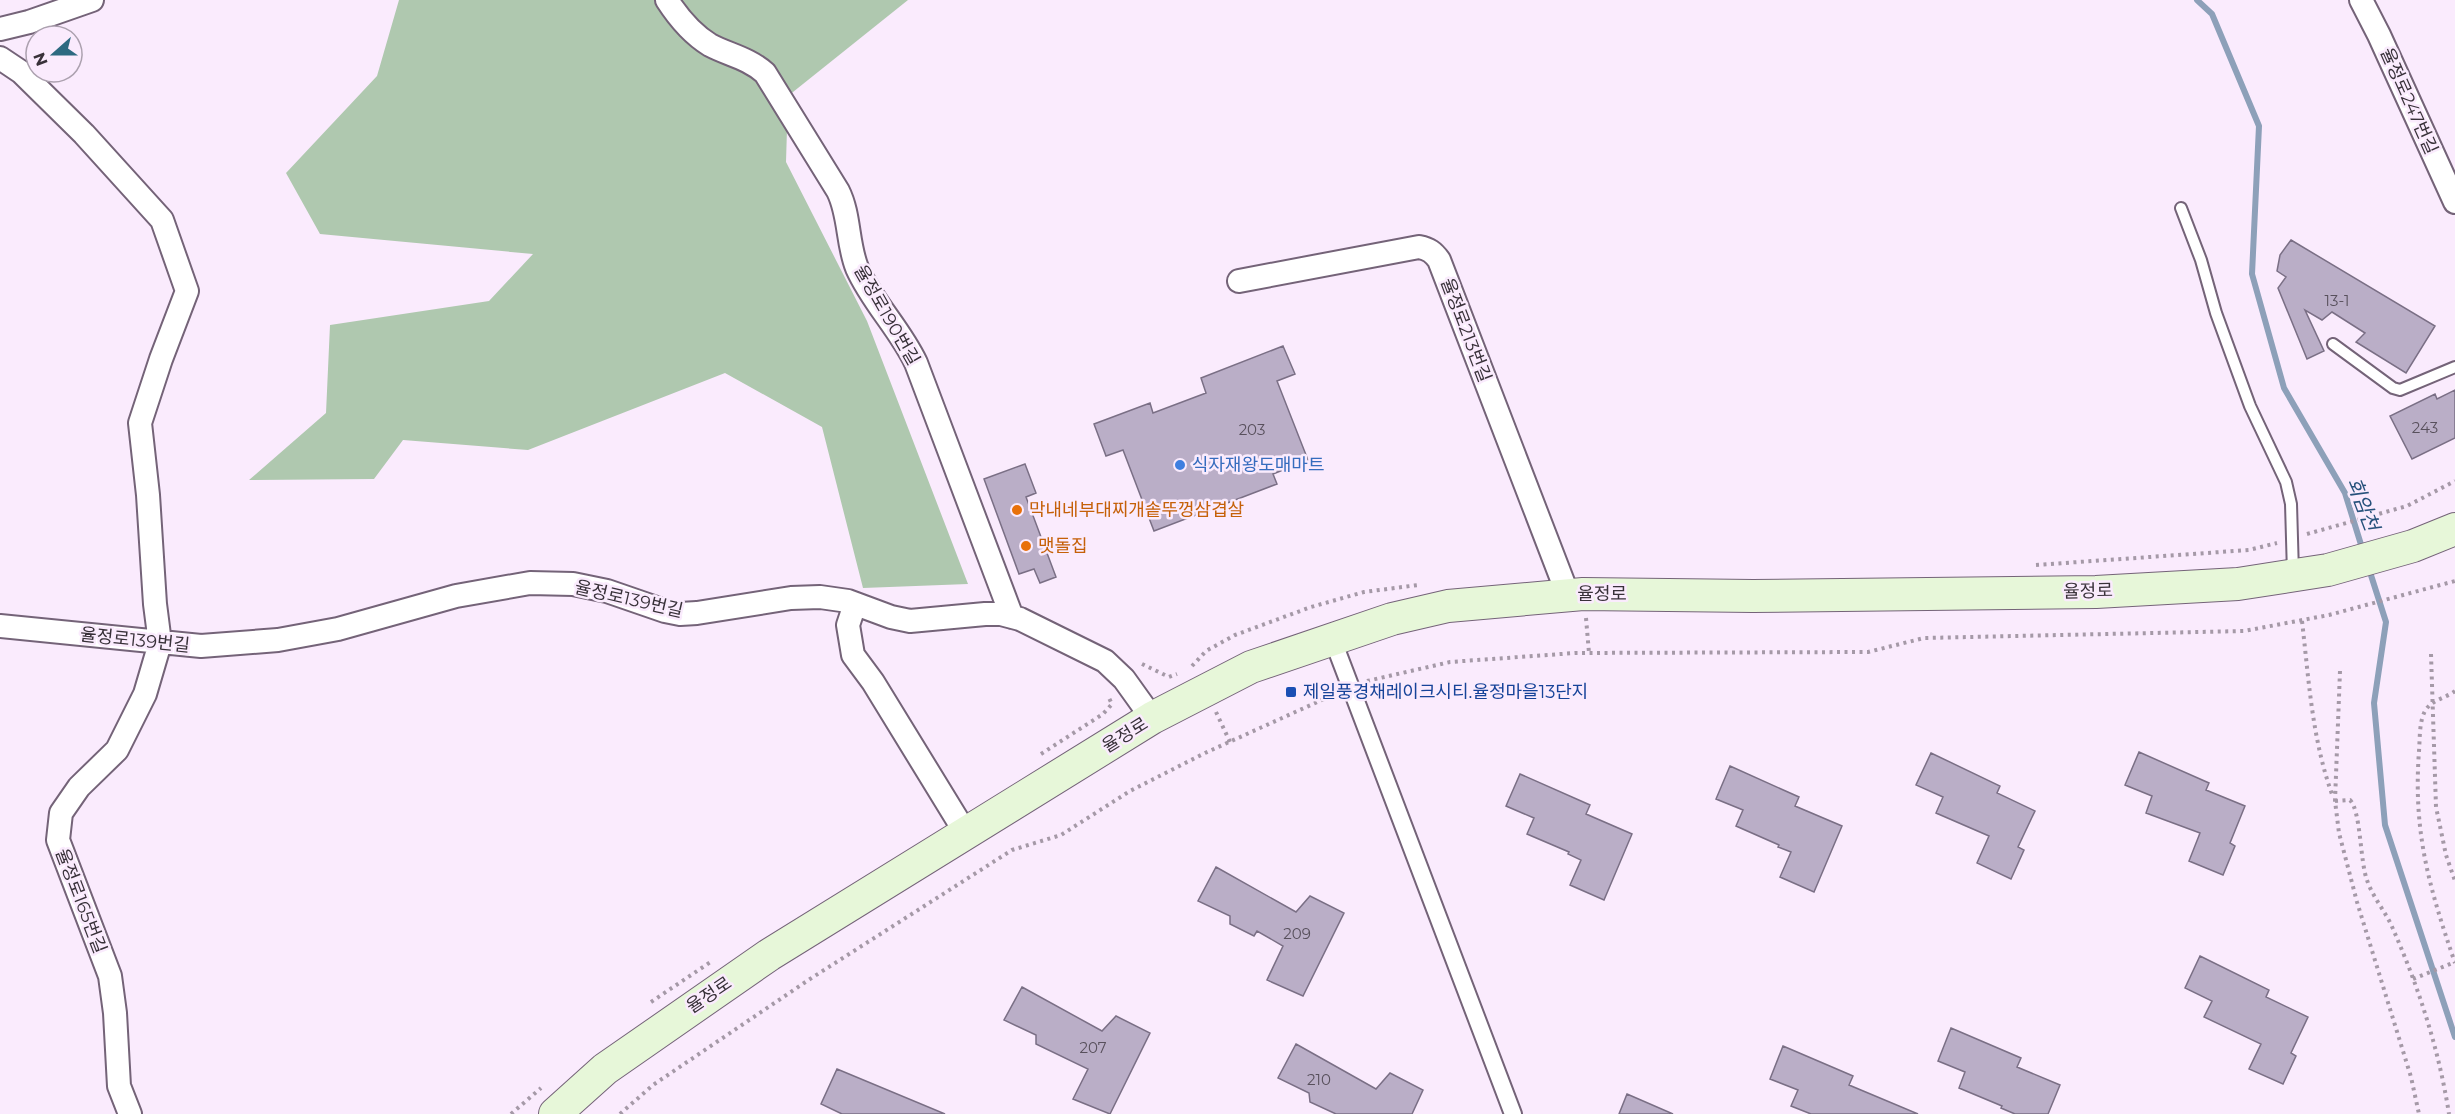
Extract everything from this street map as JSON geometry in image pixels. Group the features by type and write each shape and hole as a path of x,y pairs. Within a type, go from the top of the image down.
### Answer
{"main road":[{"name":"율정로","path":"555,1114 605,1069 778,949 1152,718 1251,667 1399,617 1448,606 1568,595 1752,596 2096,591 2238,584 2328,570 2413,546 2455,529"}],"street":[{"path":"0,29 30,22 92,0"},
{"name":"율정로190번길","path":"667,0 694,33 710,45 755,64 765,73 838,191 844,204 858,270 908,345 916,363 1012,617"},
{"name":"율정로247번길","path":"2361,0 2455,202"},
{"name":"율정로165번길","path":"0,58 21,72 84,134 162,220 187,291 161,358 140,423 148,495 154,604 160,643 145,694 117,750 80,787 61,813 58,840 110,976 115,1013 119,1086 130,1114"},
{"name":"율정로213번길","path":"1239,280 1419,247 1434,253 1439,260 1568,595"},
{"name":"율정로139번길","path":"0,626 201,646 278,640 338,628 456,596 530,583 573,584 607,591 680,614 791,598 820,597 855,604 910,621 985,614 1012,617 1085,650 1105,662 1124,679 1152,718"},
{"path":"855,604 848,625 853,655 873,682 965,832"},
{"path":"1332,638 1513,1114"}],"lane":[{"path":"2181,208 2201,260 2216,314 2250,406 2286,482 2291,504 2293,576"},
{"path":"2333,344 2393,388 2400,390 2455,367"}],"path":[{"path":"2035,565 2249,550 2407,506 2455,481"},
{"path":"620,1114 652,1085 800,985 1012,850 1061,835 1130,791 1205,753 1360,682 1450,662 1563,654 1868,652 1924,638 2244,631 2340,612 2455,581"},
{"path":"2302,621 2313,722 2321,764 2335,801"},
{"path":"2430,654 2436,807 2446,855 2455,881"},
{"path":"1142,664 1169,677"},
{"path":"2340,671 2335,801 2344,859 2411,1077 2419,1114"},
{"path":"2413,979 2453,962 2426,869 2418,816 2417,773 2421,720 2425,711 2433,702 2455,691"},
{"path":"2335,801 2344,799 2354,804 2367,881 2392,927 2413,979 2443,1073 2449,1114"}],"green space":[{"path":"399,0 908,0 788,96 786,162 867,321 968,584 863,588 822,427 725,373 528,450 403,440 374,479 249,480 326,413 330,325 489,301 533,254 320,234 286,173 377,76"}],"building":[{"path":"2291,240 2435,326 2406,373 2356,342 2365,333 2332,312 2322,320 2305,310 2324,351 2307,359 2278,288 2286,277 2277,271 2280,255"},
{"path":"1283,346 1295,374 1277,381 1308,460 1273,474 1277,484 1154,531 1123,450 1106,456 1094,424 1150,403 1153,413 1206,393 1201,378"},
{"path":"2455,390 2455,438 2412,459 2390,416 2435,394 2437,399"},
{"path":"1025,464 1036,493 1026,497 1056,577 1040,583 1034,569 1019,574 984,479"},
{"path":"2139,752 2209,783 2206,790 2245,806 2230,843 2235,846 2223,875 2189,861 2200,833 2146,813 2152,796 2125,785"},
{"path":"1931,753 2000,786 1997,793 2035,811 2018,847 2024,850 2011,879 1977,863 1989,836 1936,813 1943,797 1916,785"},
{"path":"1730,766 1799,797 1795,806 1842,826 1814,892 1780,877 1791,852 1736,826 1743,810 1716,799"},
{"path":"1520,774 1590,805 1586,814 1632,834 1604,900 1570,885 1581,860 1568,854 1569,852 1527,834 1534,818 1506,806"},
{"path":"1216,867 1296,912 1310,896 1344,913 1303,996 1267,980 1283,946 1257,931 1254,936 1230,924 1230,916 1198,901"},
{"path":"2200,956 2269,990 2266,997 2308,1017 2291,1053 2296,1056 2283,1084 2249,1069 2261,1044 2204,1017 2212,1001 2185,988"},
{"path":"1022,987 1102,1031 1116,1016 1150,1033 1110,1114 1073,1099 1088,1069 1036,1044 1036,1035 1004,1020"},
{"path":"1951,1028 2021,1058 2017,1067 2060,1085 2048,1114 2015,1114 1959,1088 1965,1072 1938,1061"},
{"path":"1296,1044 1376,1089 1390,1073 1423,1090 1412,1114 1336,1114 1310,1102 1309,1093 1278,1078"},
{"path":"1783,1046 1853,1076 1849,1085 1918,1114 1811,1114 1791,1106 1798,1090 1770,1079"},
{"path":"837,1069 945,1114 842,1114 821,1104"},
{"path":"1627,1094 1673,1114 1619,1114"}],"waterway":[{"name":"회암천","path":"2197,0 2212,14 2259,126 2252,274 2284,388 2345,493 2363,551"},
{"name":"회암천","path":"2369,569 2386,622 2374,703 2385,825 2455,1037"}],"place":[{"name":"식자재왕도매마트","path":"1180,465"},
{"name":"막내네부대찌개솥뚜껑삼겹살","path":"1017,510"},
{"name":"맷돌집","path":"1026,546"},
{"name":"제일풍경채레이크시티.율정마을13단지","path":"1291,692"}]}
